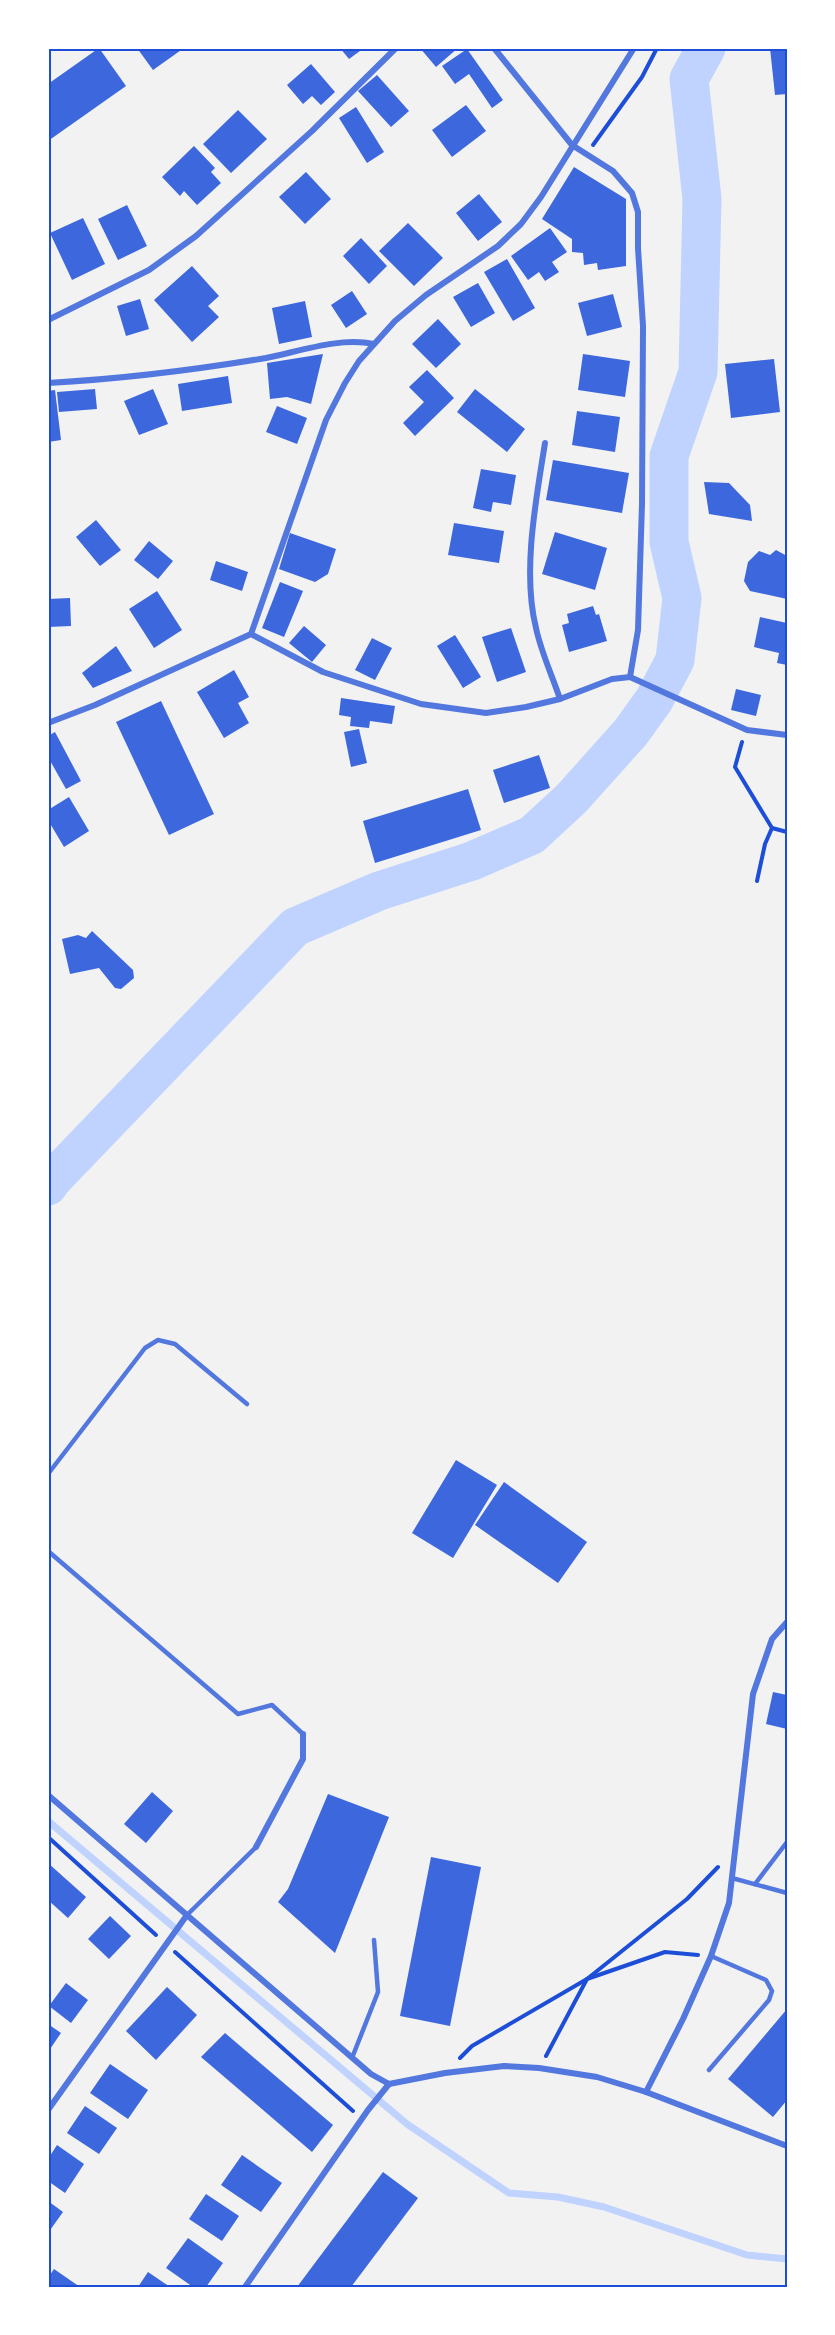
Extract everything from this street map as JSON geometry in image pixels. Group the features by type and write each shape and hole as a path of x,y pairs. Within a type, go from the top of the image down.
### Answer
{"street":[{"path":"48,320 148,270 196,236 312,131 396,48"},
{"path":"494,48 572,144 613,171 632,193 638,212 638,248 644,326 642,504 638,630 630,677"},
{"path":"48,723 96,705 251,634 326,420 345,382 395,321 418,302 498,246 521,224 541,197 634,48"},
{"path":"48,383 118,379 266,358 358,341 374,344"},
{"path":"545,443 531,556 531,596 536,628 560,699"},
{"path":"251,634 323,672 421,704 486,712 526,707 560,699 612,679 630,677 747,729 787,735"},
{"path":"646,2092 683,2019 711,1956 729,1903 753,1694 772,1639 787,1622"},
{"path":"256,1847 303,1759 303,1734"},
{"path":"48,1795 352,2058 371,2074 389,2084 445,2073 504,2066 539,2068 597,2077 646,2092 787,2146"},
{"path":"48,2110 187,1915"},
{"path":"245,2287 368,2110 389,2084"}],"lane":[{"path":"48,1474 146,1348 158,1340 175,1344 247,1404"},
{"path":"48,1551 238,1714 272,1705 303,1734"},
{"path":"755,1884 787,1842"},
{"path":"187,1915 256,1847"},
{"path":"732,1878 787,1893"},
{"path":"352,2058 378,1992 374,1940"},
{"path":"709,2070 769,2000 772,1991 766,1980 711,1956"}],"path":[{"path":"587,154 642,77 657,48"},
{"path":"747,729 735,767 772,828 787,832"},
{"path":"757,881 765,844 772,828"},
{"path":"48,1837 362,2119"},
{"path":"445,2073 472,2046 587,1979 687,1899 736,1849"},
{"path":"539,2068 587,1979 665,1952 711,1956"}],"building":[{"path":"99,48 126,86 48,141 48,84"},
{"path":"137,48 184,48 153,70"},
{"path":"340,48 364,48 349,59"},
{"path":"420,48 458,48 436,67"},
{"path":"770,48 787,48 787,94 775,95"},
{"path":"467,49 503,100 492,108 469,74 455,84 442,66"},
{"path":"311,64 335,92 321,105 312,96 303,104 287,85"},
{"path":"377,75 409,111 391,127 358,91"},
{"path":"466,105 486,131 452,157 432,130"},
{"path":"356,107 384,152 367,163 339,118"},
{"path":"238,110 267,139 231,173 203,144"},
{"path":"194,146 215,168 211,172 221,183 197,205 184,191 180,196 162,177"},
{"path":"574,167 626,199 626,266 598,270 597,263 584,265 583,253 572,252 572,239 542,219"},
{"path":"306,172 331,199 305,224 279,197"},
{"path":"479,194 502,222 478,241 456,213"},
{"path":"127,205 147,246 118,260 98,219"},
{"path":"83,218 105,264 72,280 50,233"},
{"path":"408,223 443,258 414,286 379,251"},
{"path":"550,228 567,252 552,262 559,272 545,281 539,272 528,280 511,256"},
{"path":"361,238 387,266 369,284 343,256"},
{"path":"507,259 535,308 513,321 484,272"},
{"path":"192,266 219,296 208,306 219,317 192,342 154,300"},
{"path":"478,283 495,313 471,327 453,297"},
{"path":"352,291 367,314 346,328 331,305"},
{"path":"613,294 622,327 587,336 578,303"},
{"path":"140,299 149,329 126,336 117,306"},
{"path":"305,301 312,337 279,344 272,308"},
{"path":"438,319 461,344 436,368 412,344"},
{"path":"323,354 311,404 287,397 270,399 267,363"},
{"path":"583,354 630,361 625,397 578,390"},
{"path":"774,359 780,412 731,418 725,364"},
{"path":"427,370 454,398 415,436 403,423 424,402 409,387"},
{"path":"228,376 232,403 182,411 178,384"},
{"path":"95,389 97,409 59,412 57,392"},
{"path":"153,389 168,424 139,435 124,401"},
{"path":"475,389 525,429 507,452 457,412"},
{"path":"55,390 61,440 48,442 48,391"},
{"path":"277,406 307,418 297,444 266,432"},
{"path":"577,411 620,417 615,452 572,445"},
{"path":"553,460 629,473 622,513 546,500"},
{"path":"481,469 516,475 511,505 493,502 491,512 473,508"},
{"path":"704,482 729,483 750,505 752,521 709,514"},
{"path":"96,520 121,550 100,566 76,537"},
{"path":"454,523 504,531 499,563 448,555"},
{"path":"555,532 607,548 595,590 542,574"},
{"path":"290,533 336,549 328,574 315,582 279,569"},
{"path":"149,541 173,561 158,579 134,560"},
{"path":"776,550 787,556 787,599 750,591 744,581 748,562 759,551 770,555"},
{"path":"216,561 248,572 242,591 210,580"},
{"path":"280,582 303,591 284,637 262,628"},
{"path":"157,591 182,630 154,648 129,609"},
{"path":"70,598 71,626 48,627 48,599"},
{"path":"593,606 596,615 599,614 607,641 569,652 562,625 569,623 567,614"},
{"path":"760,617 787,623 787,665 777,663 779,653 754,647"},
{"path":"304,626 326,645 312,662 289,643"},
{"path":"511,628 526,672 497,682 482,637"},
{"path":"455,635 481,677 463,688 437,646"},
{"path":"372,638 392,648 375,680 355,670"},
{"path":"116,646 132,671 93,688 82,673"},
{"path":"234,670 249,697 238,703 249,723 224,738 197,692"},
{"path":"736,689 761,695 756,716 731,710"},
{"path":"341,698 395,706 392,724 370,721 369,728 350,726 351,717 339,715"},
{"path":"161,701 214,814 169,835 116,722"},
{"path":"359,729 367,763 351,767 344,732"},
{"path":"55,732 81,781 66,789 48,757 48,736"},
{"path":"539,755 550,788 504,803 493,770"},
{"path":"468,789 481,830 375,863 363,821"},
{"path":"69,797 89,831 64,847 48,820 48,810"},
{"path":"92,931 133,970 134,978 121,989 115,988 99,968 70,974 62,939 78,935 86,938"},
{"path":"456,1460 497,1485 453,1558 412,1533"},
{"path":"504,1482 587,1542 558,1583 475,1525"},
{"path":"773,1692 787,1695 787,1729 766,1724"},
{"path":"152,1792 173,1811 146,1843 124,1824"},
{"path":"328,1794 389,1817 335,1953 278,1902 288,1889"},
{"path":"431,1857 481,1867 450,2026 400,2016"},
{"path":"48,1863 86,1897 68,1918 48,1900"},
{"path":"110,1916 131,1936 109,1959 88,1939"},
{"path":"66,1983 88,2000 71,2023 49,2006"},
{"path":"167,1987 197,2015 156,2060 126,2031"},
{"path":"787,2009 787,2100 773,2117 728,2079"},
{"path":"48,2024 61,2033 48,2052"},
{"path":"225,2033 333,2125 312,2152 201,2057"},
{"path":"110,2064 148,2090 128,2119 90,2093"},
{"path":"85,2106 117,2128 99,2154 67,2133"},
{"path":"57,2145 84,2164 65,2193 48,2181 48,2159"},
{"path":"242,2155 282,2183 261,2212 221,2185"},
{"path":"383,2172 418,2198 351,2287 297,2287"},
{"path":"206,2194 239,2216 222,2241 189,2219"},
{"path":"48,2201 63,2212 48,2233"},
{"path":"188,2238 223,2263 206,2287 193,2287 166,2268"},
{"path":"54,2269 80,2287 48,2287 48,2278"},
{"path":"148,2272 170,2287 138,2287"}],"waterway":[{"path":"48,1186 295,927 379,891 472,861 532,835 572,798 631,732 654,700 675,660 682,598 669,542 669,456 698,372 702,199 689,79 706,48"},
{"path":"48,1821 407,2124 509,2193 558,2197 604,2207 747,2255 787,2259"}]}
